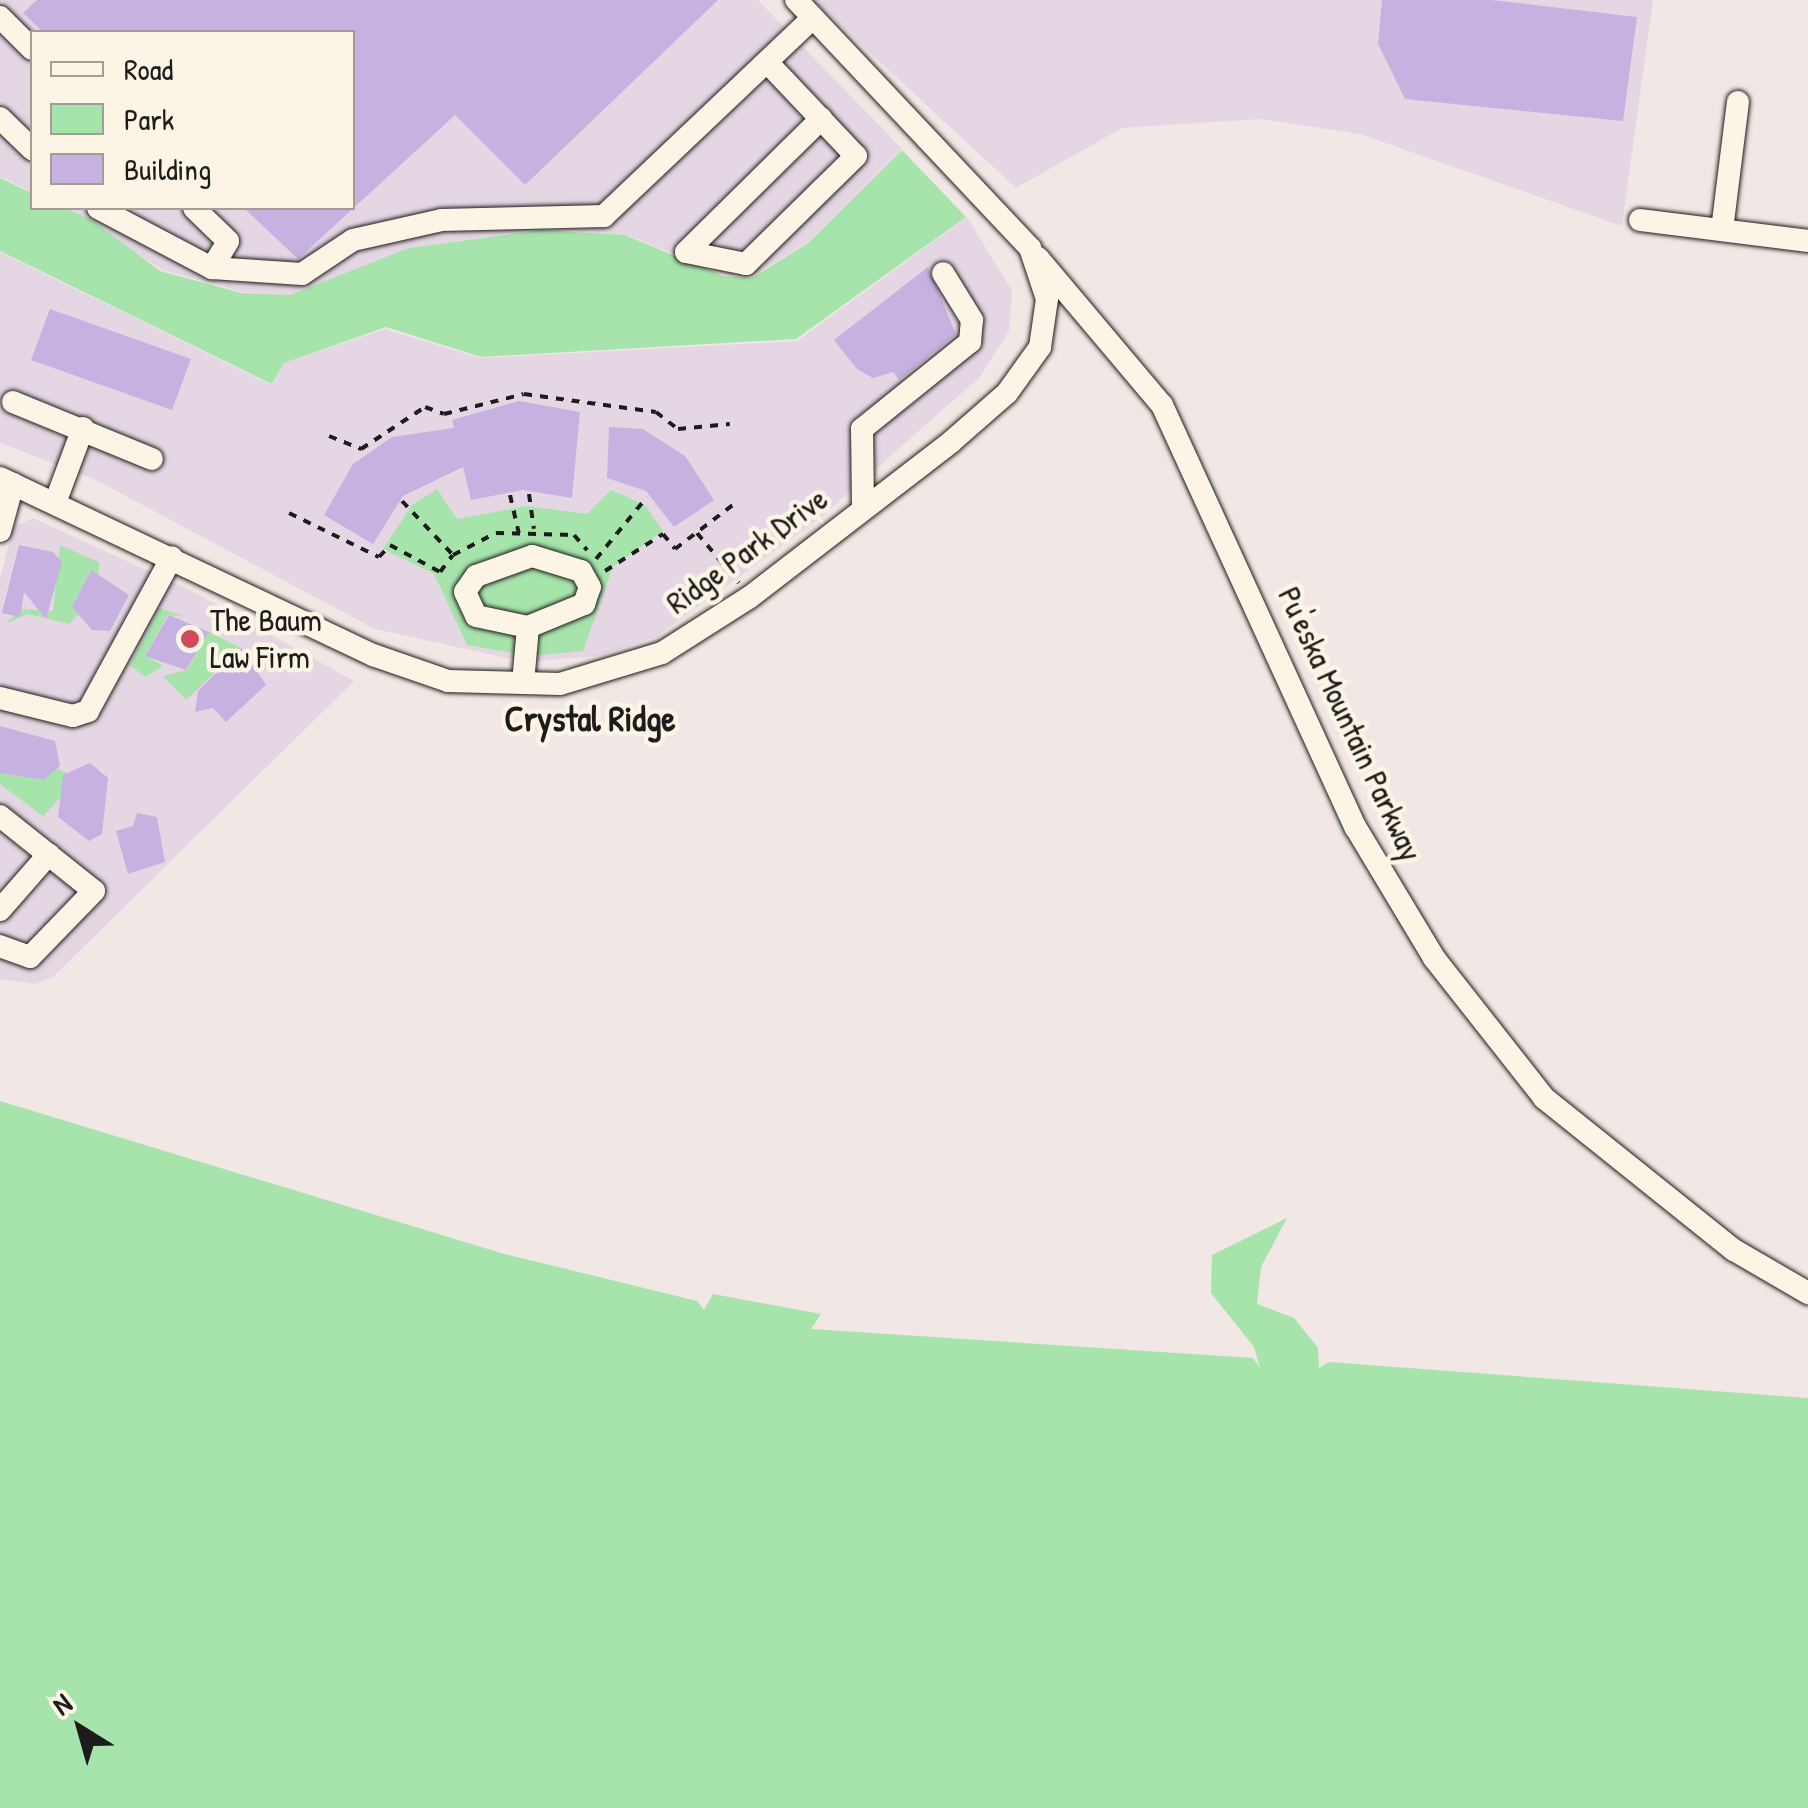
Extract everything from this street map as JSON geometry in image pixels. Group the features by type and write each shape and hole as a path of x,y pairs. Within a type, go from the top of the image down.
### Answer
{"street":[{"name":"Pu'eska Mountain Parkway","path":"796,0 1030,248 1162,405 1356,828 1434,958 1544,1098 1734,1250 1808,1293"},
{"path":"0,16 30,46"},
{"path":"102,210 212,268 302,274 353,240 442,220 604,216 814,18"},
{"path":"767,62 856,156 746,264 686,252 820,119"},
{"path":"1722,230 1738,102"},
{"path":"0,118 30,146"},
{"path":"196,210 228,241 212,268"},
{"path":"1640,220 1808,241"},
{"name":"Ridge Park Drive","path":"6,481 172,556 373,655 448,681 560,684 662,653 750,597 1007,393 1040,347 1047,299 1030,248"},
{"path":"862,508 862,429 970,342 972,320 943,273"},
{"path":"13,402 152,460"},
{"path":"56,503 83,428"},
{"path":"0,531 6,481"},
{"path":"0,698 74,716 88,712 172,556"},
{"path":"532,556 581,571 590,587 584,604 528,627 476,616 466,592 476,576 532,556"},
{"path":"522,683 528,627"},
{"path":"0,816 94,894 30,957 0,946"},
{"path":"0,910 49,854"}],"path":[{"path":"329,436 361,450 424,407 444,414 524,394 656,412 678,429 730,424"},
{"path":"529,494 534,532"},
{"path":"510,495 520,532"},
{"path":"596,560 648,497"},
{"path":"402,501 453,555"},
{"path":"289,512 380,557 390,545 440,572 453,555 496,533 574,535 608,573 663,534 674,549 738,502"},
{"path":"697,533 750,597"}],"shaded area":[{"path":"0,0 758,0 902,149 808,242 752,277 723,274 627,235 543,229 408,248 290,295 243,292 162,270 68,210 355,210 355,30 30,30 30,191 0,177"},
{"path":"813,0 1653,0 1622,226 1360,134 1260,119 1122,128 1016,188"},
{"path":"967,217 1012,291 1009,331 980,377 820,518 656,637 599,656 525,662 375,629 94,479 0,443 0,252 272,385 284,363 385,329 480,358 797,341"},
{"path":"33,518 190,590 354,681 53,977 35,984 0,979 0,579 13,527"}],"green space":[{"path":"902,150 966,217 796,339 481,357 386,327 284,363 272,384 0,251 0,178 30,192 30,210 69,210 92,220 160,271 242,293 290,295 408,248 542,230 625,235 723,276 752,278 808,243"},
{"path":"437,489 457,519 527,506 587,514 611,490 645,505 663,531 613,567 583,651 531,656 467,645 434,574 383,549 412,505"},
{"path":"60,545 99,562 99,575 90,571 76,599 78,614 69,624 28,614 5,624 21,609 53,611"},
{"path":"160,608 183,616 168,615 145,655 163,666 145,677 130,665"},
{"path":"209,632 241,648 186,700 163,676 187,670"},
{"path":"56,768 67,773 60,798 43,816 0,784 0,773 42,780"},
{"path":"0,1101 501,1253 697,1301 704,1310 713,1294 821,1314 811,1329 1253,1358 1260,1368 1254,1347 1211,1293 1212,1255 1287,1218 1261,1267 1257,1304 1294,1318 1318,1348 1319,1368 1329,1362 1808,1398 1808,1808 0,1808"}],"building":[{"path":"37,0 718,0 525,185 455,115 355,207 355,30 41,30 23,13"},
{"path":"1382,0 1491,0 1637,17 1623,121 1405,99 1378,44"},
{"path":"246,210 351,210 298,259"},
{"path":"928,267 956,334 899,380 893,372 873,378 857,369 834,340"},
{"path":"50,309 191,359 172,410 31,360"},
{"path":"519,401 580,412 572,498 523,490 471,500 463,467 403,496 373,544 324,515 353,464 392,437 454,428 452,420"},
{"path":"609,427 643,429 685,456 714,500 674,527 646,491 607,478"},
{"path":"19,545 53,552 62,562 46,619 24,592 20,617 2,613"},
{"path":"91,570 129,595 110,631 92,630 72,607"},
{"path":"169,615 209,632 186,670 145,656"},
{"path":"241,648 266,685 226,722 213,708 195,712 198,691"},
{"path":"0,726 55,741 60,766 43,780 0,773"},
{"path":"90,763 108,778 102,834 89,841 58,817 63,775"},
{"path":"137,813 157,817 165,862 128,874 116,831 133,826"}],"place":[{"name":"The Baum Law Firm","path":"190,639"}],"district":[{"name":"Crystal Ridge","path":"590,719"}]}
